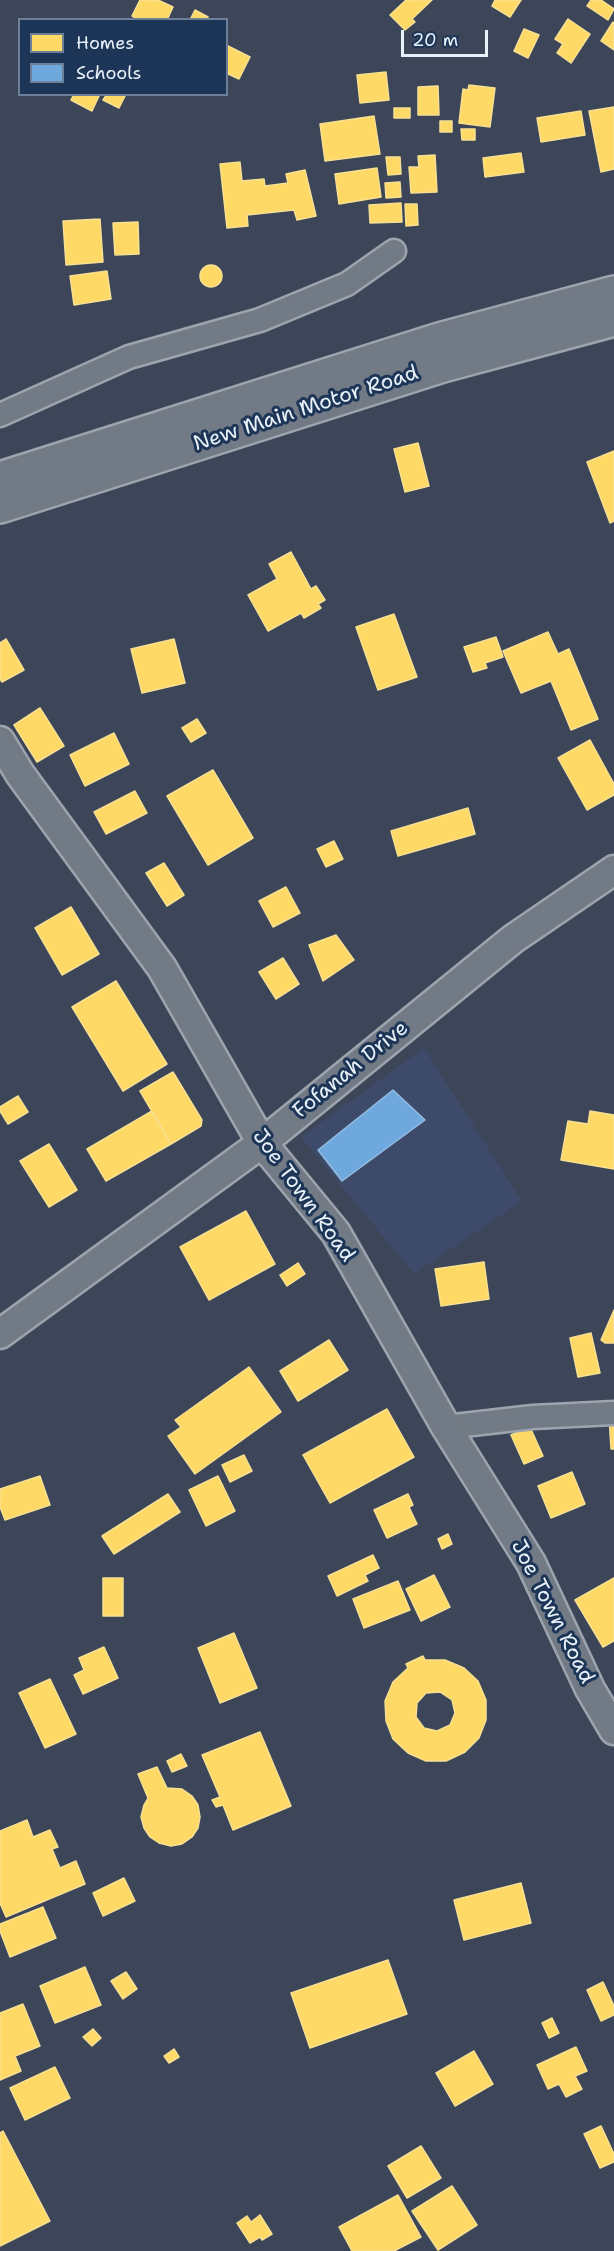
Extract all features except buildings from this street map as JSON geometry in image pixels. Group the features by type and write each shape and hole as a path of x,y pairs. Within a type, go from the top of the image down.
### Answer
{"highway":[{"name":"New Main Motor Road","path":"0,479 428,344 614,293"},
{"name":"New Main Motor Road","path":"0,507 443,365 614,319"}],"street":[{"path":"0,415 129,357 260,320 347,284 394,251"},
{"name":"Joe Town Road","path":"0,741 20,774 162,968 261,1143 336,1233 446,1427 531,1563 590,1689 614,1730"},
{"name":"Fofanah Drive","path":"0,1334 261,1143 513,939 614,870"},
{"path":"446,1427 533,1417 614,1413"}],"shaded area":[{"path":"424,1048 522,1201 414,1274 301,1137"}]}
